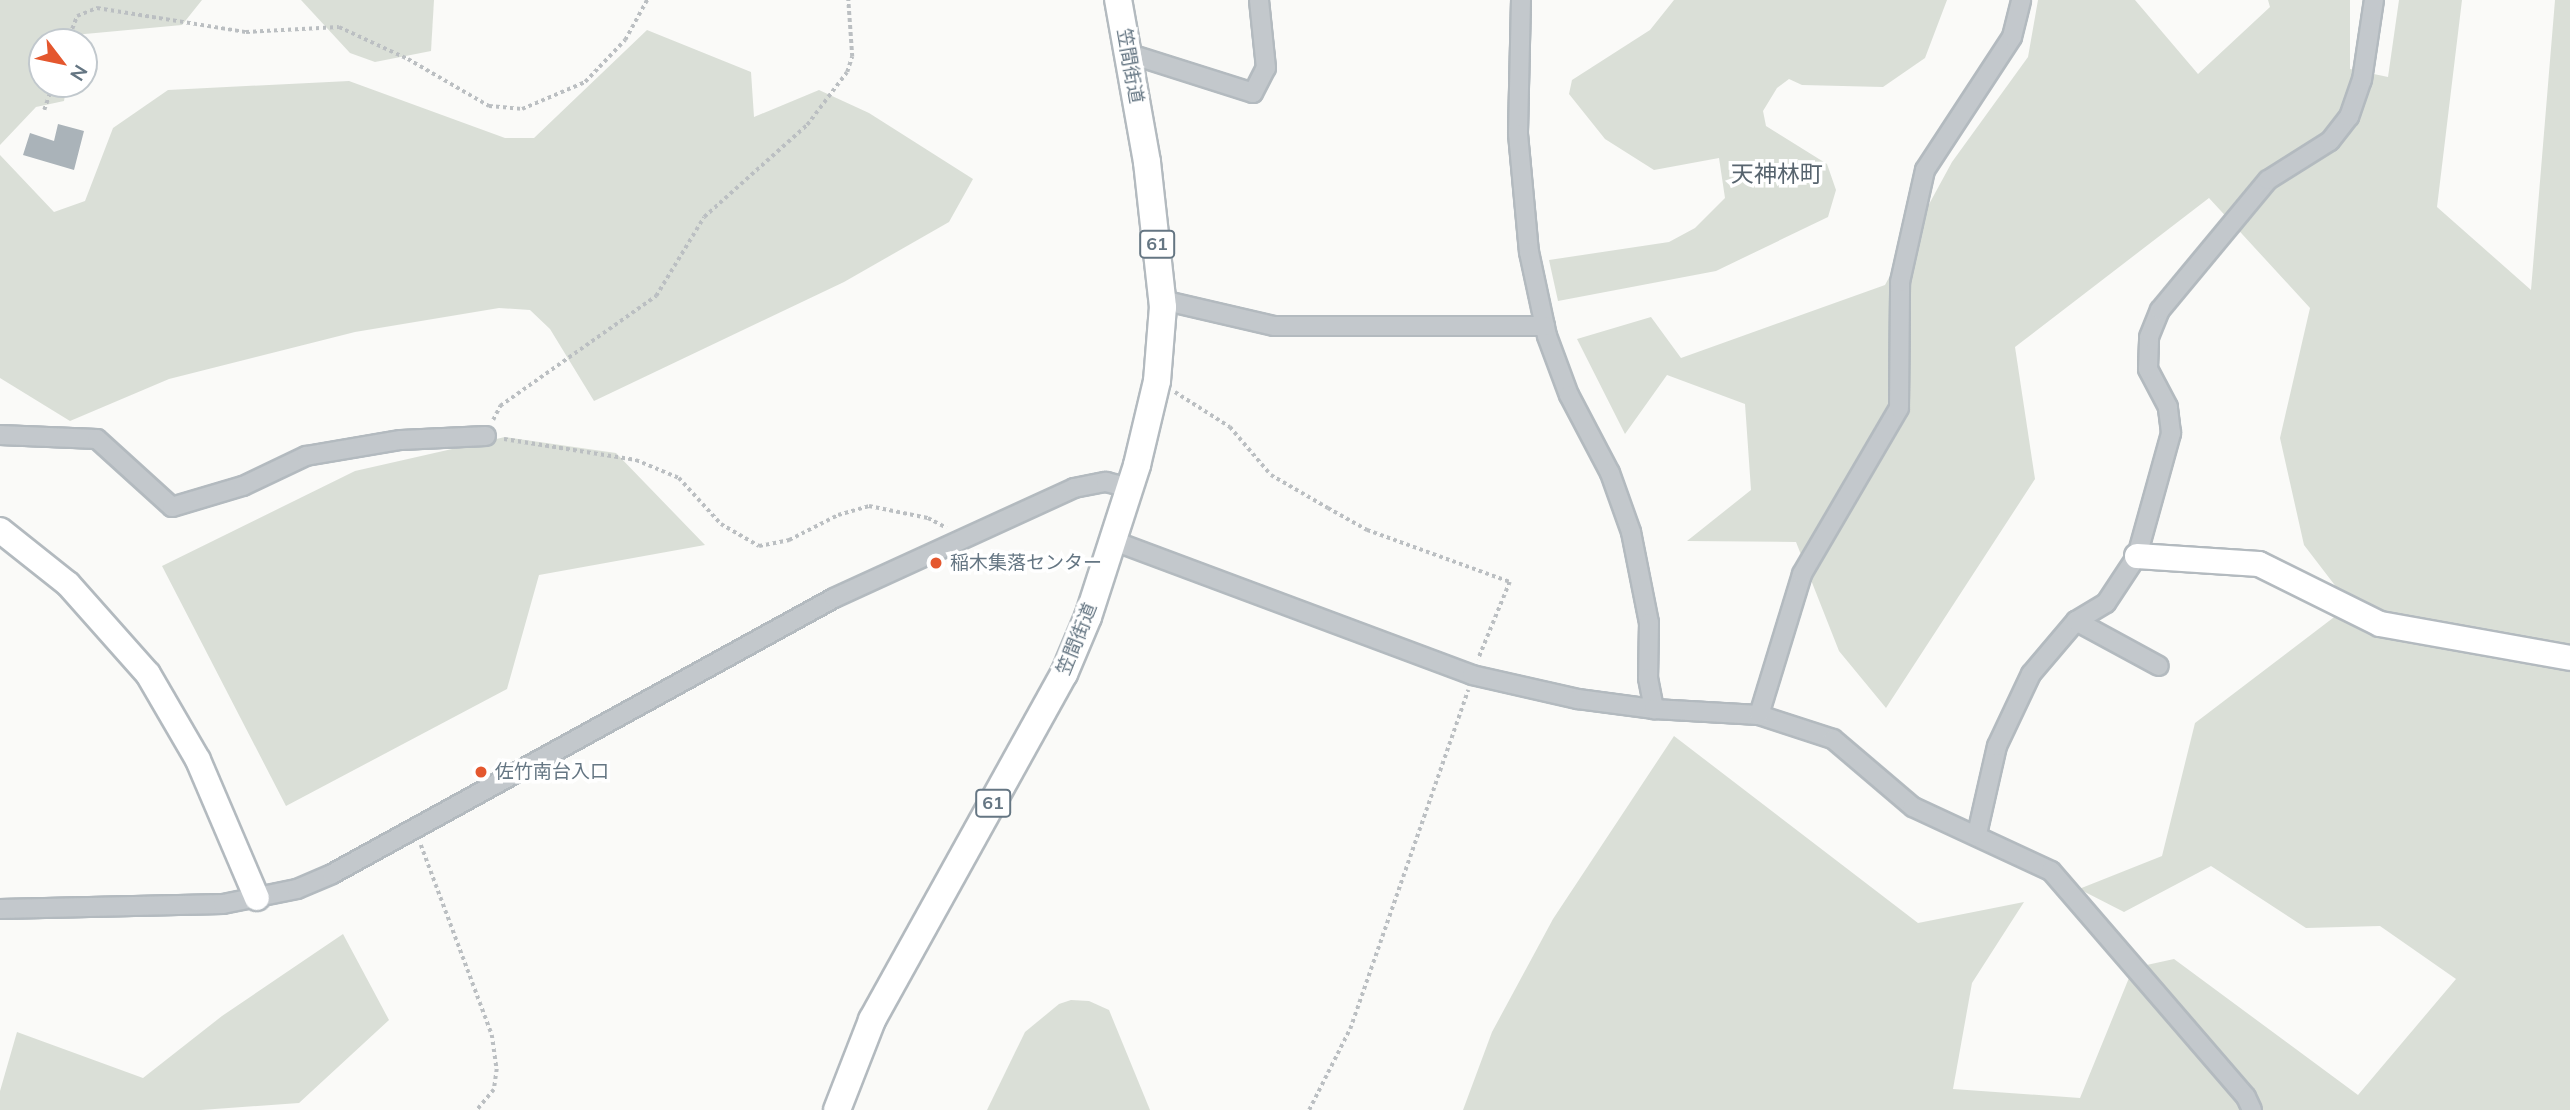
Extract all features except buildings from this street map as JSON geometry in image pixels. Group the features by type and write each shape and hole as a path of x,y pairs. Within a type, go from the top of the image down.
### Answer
{"main road":[{"name":"笠間街道","path":"837,1110 873,1020 1065,674 1114,541 1130,488 1157,381 1162,300 1147,162 1118,0"}],"street":[{"path":"1127,53 1253,93 1266,68 1259,0"},
{"path":"1521,0 1518,134 1529,252 1545,326 1569,395 1610,473 1631,532 1649,622 1648,678 1654,709"},
{"path":"1759,715 1802,574 1899,408 1900,282 1924,170 2012,37 2021,0"},
{"path":"1977,834 1997,746 2031,674 2076,621 2106,603 2137,556 2171,433 2168,407 2148,369 2149,337 2160,310 2268,180 2330,141 2349,117 2362,80 2374,0"},
{"path":"1162,300 1274,326 1545,326"},
{"path":"0,435 97,439 172,507 243,486 306,456 401,440 486,436"},
{"path":"0,909 223,904 257,898 332,874 834,598 1083,485 1106,482 1130,488"},
{"path":"0,530 68,584 148,674 198,760 257,898"},
{"path":"1114,541 1472,675 1578,699 1654,709 1759,715 1833,740 1913,807 1977,834 2052,871 2246,1097 2252,1110"},
{"path":"2137,556 2259,564 2380,624 2570,659"},
{"path":"2076,621 2158,666"}],"path":[{"path":"73,28 78,16 97,8 246,32 339,27 408,59 489,106 522,109 585,82 625,40 647,0"},
{"path":"848,0 852,57 847,72 807,125 704,217 656,296 500,406 486,436 636,460 679,478 721,524 759,546 789,540 838,515 869,506 928,518 965,537"},
{"path":"44,110 48,98"},
{"path":"1157,381 1230,427 1271,475 1328,509 1367,530 1510,582 1472,675 1350,1029 1309,1110"},
{"path":"414,827 492,1035 497,1069 494,1090 477,1110"}],"shaded area":[{"path":"0,0 202,0 182,25 98,33 98,28 28,28 28,98 65,98 64,101 36,107 0,145"},
{"path":"301,0 434,0 431,51 375,62 350,53"},
{"path":"1674,0 1947,0 1925,58 1883,87 1802,85 1789,79 1777,88 1763,111 1766,126 1827,164 1836,190 1828,217 1716,271 1558,301 1549,260 1669,242 1695,228 1725,198 1719,158 1654,170 1605,139 1569,94 1572,80 1650,30"},
{"path":"2038,0 2135,0 2198,74 2270,7 2268,0 2350,0 2350,69 2388,77 2399,0 2462,0 2437,207 2531,290 2555,0 2570,0 2570,1110 1463,1110 1492,1032 1553,919 1674,736 1918,923 2024,902 1972,983 1953,1089 2080,1098 2133,968 2174,959 2358,1095 2456,979 2380,926 2306,928 2211,866 2124,912 2079,889 2162,856 2195,723 2350,605 2304,545 2280,438 2310,308 2209,198 2015,347 2035,479 1886,708 1839,651 1796,542 1687,541 1751,490 1745,404 1667,375 1625,434 1577,339 1651,317 1681,358 1885,285 1952,162 2028,57"},
{"path":"647,30 751,72 754,117 819,90 869,113 973,179 949,222 844,282 594,401 550,329 530,310 499,308 355,332 169,379 70,421 0,378 0,155 54,212 85,201 113,128 168,90 349,81 505,138 534,138"},
{"path":"505,437 616,453 705,545 539,575 507,689 286,806 162,566 355,471"},
{"path":"343,934 389,1020 299,1103 201,1110 0,1110 0,1091 17,1032 143,1078 222,1016"},
{"path":"1071,1000 1089,1001 1109,1010 1150,1110 987,1110 1025,1032 1059,1004"}],"place":[{"name":"稲木集落センター","path":"936,563"},
{"name":"佐竹南台入口","path":"481,772"}],"district":[{"name":"天神林町","path":"1777,174"}]}
